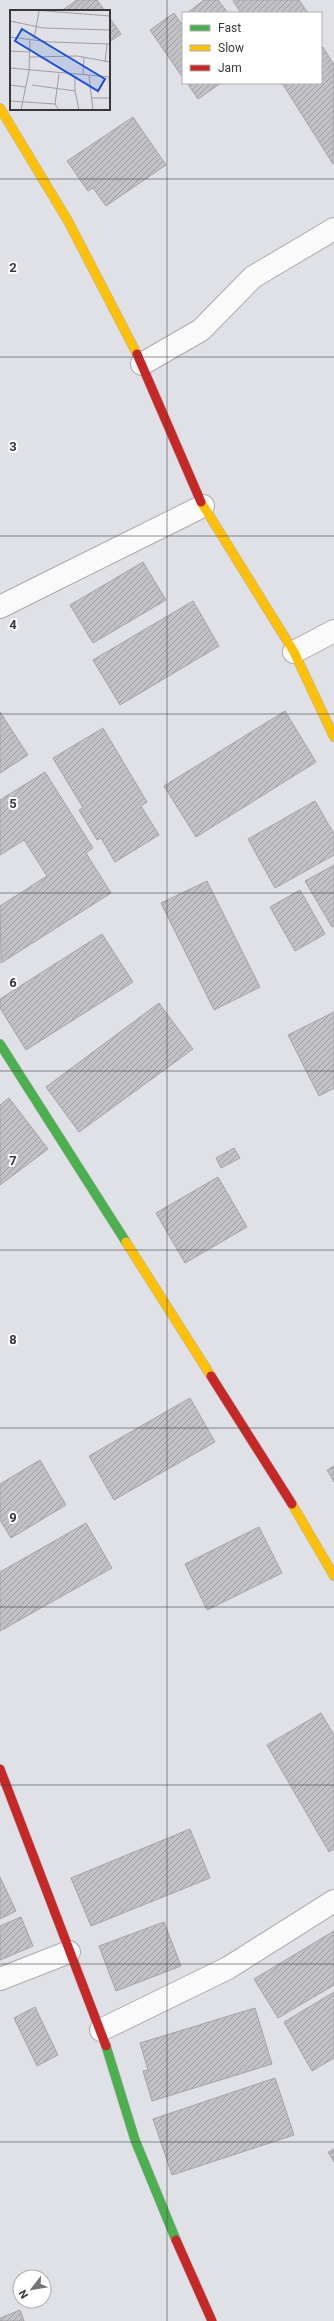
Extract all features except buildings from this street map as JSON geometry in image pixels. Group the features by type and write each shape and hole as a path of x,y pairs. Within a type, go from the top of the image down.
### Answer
{"street":[{"path":"0,108 68,221 142,364 203,506 294,652 334,737"},
{"path":"142,364 201,330 253,277 334,228"},
{"path":"0,607 203,506"},
{"path":"294,652 334,631"},
{"path":"0,1044 296,1510 334,1576"},
{"path":"0,1769 69,1952 101,2030 135,2140 205,2309 212,2321"},
{"path":"101,2030 228,1968 334,1901"},
{"path":"0,1979 69,1952"}],"traffic: fast":[{"path":"0,1044 126,1242"},
{"path":"106,2046 135,2140 176,2240"}],"traffic: slow":[{"path":"0,108 68,221 137,354"},
{"path":"201,502 294,652 334,737"},
{"path":"126,1242 211,1376"},
{"path":"292,1504 334,1576"}],"traffic: jam":[{"path":"137,354 201,502"},
{"path":"211,1376 292,1504"},
{"path":"0,1769 106,2046"},
{"path":"176,2240 212,2321"}]}
